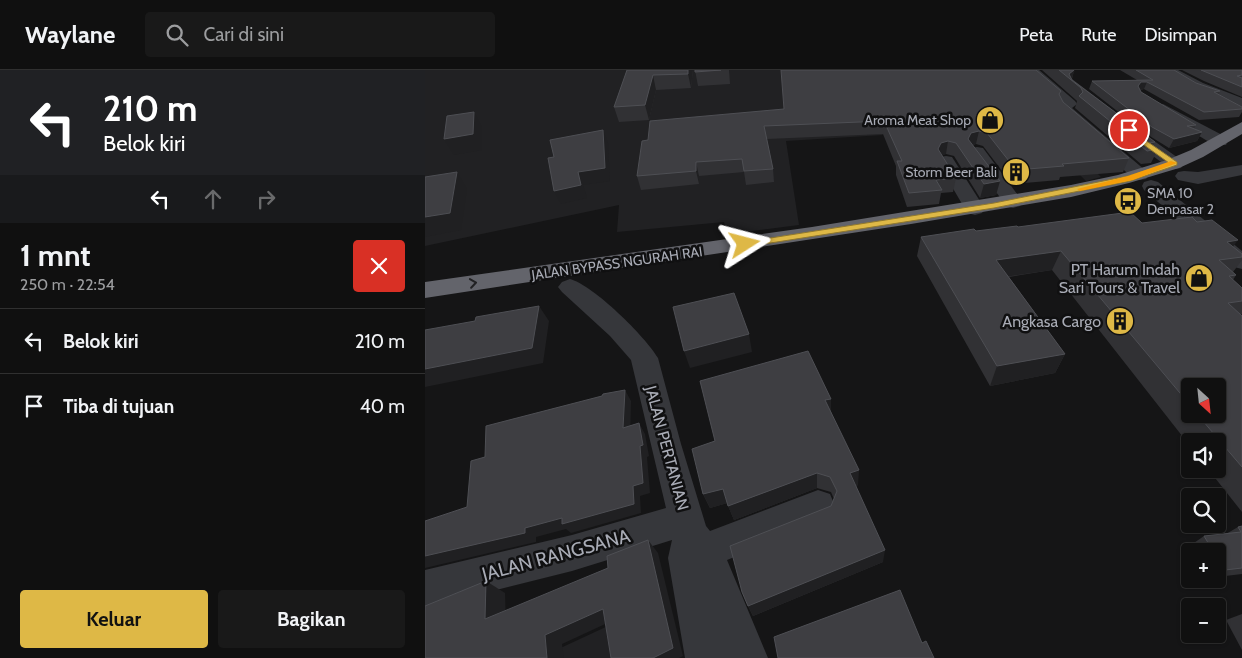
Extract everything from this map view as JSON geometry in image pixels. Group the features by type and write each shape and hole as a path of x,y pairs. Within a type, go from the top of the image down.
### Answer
{"highway":[{"name":"JALAN BYPASS NGURAH RAI","path":"1179,170 1242,127"},
{"name":"JALAN BYPASS NGURAH RAI","path":"425,290 534,283 570,287 1001,219 1064,207 1179,170 1224,160 1242,150"},
{"name":"JALAN BYPASS NGURAH RAI","path":"425,308 534,283 1146,180"}],"street":[{"path":"1168,70 1198,86 1242,102"},
{"path":"1032,71 1070,104 1064,106 1065,110 1242,262"},
{"path":"1150,100 1220,142"},
{"path":"1112,118 1179,170 1198,178 1242,170"},
{"path":"976,151 1013,202"},
{"path":"946,161 975,209"},
{"name":"JALAN PERTANIAN","path":"570,287 611,322 638,349 644,358 658,419 692,541 704,648"},
{"name":"JALAN RANGSANA","path":"425,589 572,553 692,541 818,506"},
{"path":"692,541 747,658"}],"shaded area":[{"path":"425,70 1032,70 1032,109 1101,177 1086,181 1031,126 878,121 883,135 786,141 799,225 727,234 724,222 617,232 619,205 425,246"},
{"path":"610,625 615,658 539,658"}],"building":[{"path":"627,70 688,70 688,74 653,75 645,105 614,107"},
{"path":"695,70 721,70 695,72"},
{"path":"781,70 1036,70 1061,91 1059,94 1063,102 1129,158 1016,170 987,133 979,131 971,133 968,139 1000,181 984,184 956,143 948,141 941,143 938,149 956,178 936,180 942,190 909,193 897,161 902,161 884,121 764,126 773,169 744,171 742,159 696,162 696,171 637,176 642,141 648,140 650,121 784,109"},
{"path":"1059,70 1074,70 1069,74 1072,80 1155,142 1149,143 1158,149 1147,151 1079,96 1083,92 1081,88"},
{"path":"1136,70 1174,70 1196,83 1220,91 1214,92 1242,107 1242,109 1204,112 1147,82 1141,82 1138,86 1141,92 1196,125 1187,126 1202,132 1174,139 1152,127 1092,81 1153,80"},
{"path":"1201,70 1242,70 1242,75 1237,76 1242,78 1242,87"},
{"path":"474,112 473,134 444,139 447,116"},
{"path":"603,130 605,168 578,172 581,185 554,191 548,158 554,157 550,140"},
{"path":"457,172 450,213 425,217 425,177"},
{"path":"1130,212 1142,223 1192,217 1197,222 1212,220 1238,240 1227,242 1242,254 1242,257 1219,260 1236,275 1229,276 1242,288 1242,301 1228,303 1242,316 1242,467 1226,448 1226,433 1213,433 1205,423 1226,423 1226,378 1181,378 1181,394 1061,251 996,260 1065,354 997,366 921,237 974,229 976,231"},
{"path":"734,293 749,334 684,351 673,307"},
{"path":"539,306 532,348 425,369 425,330 475,321 476,317"},
{"path":"808,351 831,399 825,400 859,470 850,473 885,550 748,606 742,592 730,546 831,506 837,491 830,477 817,473 728,506 723,489 703,494 692,449 715,441 700,381"},
{"path":"625,390 623,428 639,423 643,445 640,446 643,483 633,486 634,504 562,524 562,518 525,528 525,533 425,556 425,521 467,507 471,461 485,457 486,426 602,396 603,394"},
{"path":"1242,526 1242,568 1226,570 1226,543 1208,543 1204,536 1241,532 1238,527"},
{"path":"648,540 673,648 653,658 611,658 603,609 545,635 547,658 425,658 425,606 486,581 485,619 608,568 607,556"},
{"path":"900,590 922,643 926,641 934,658 778,658 774,637"}],"slow traffic":[{"path":"1080,189 1130,178 1174,163"}],"place":[{"name":"Aroma Meat Shop","path":"990,120"},
{"name":"Storm Beer Bali","path":"1016,172"},
{"name":"SMA 10 Denpasar 2","path":"1128,201"},
{"name":"PT Harum Indah Sari Tours & Travel","path":"1199,278"},
{"name":"Angkasa Cargo","path":"1120,321"}],"route":[{"path":"745,244 994,206 1130,178 1175,164 1129,130"}]}
